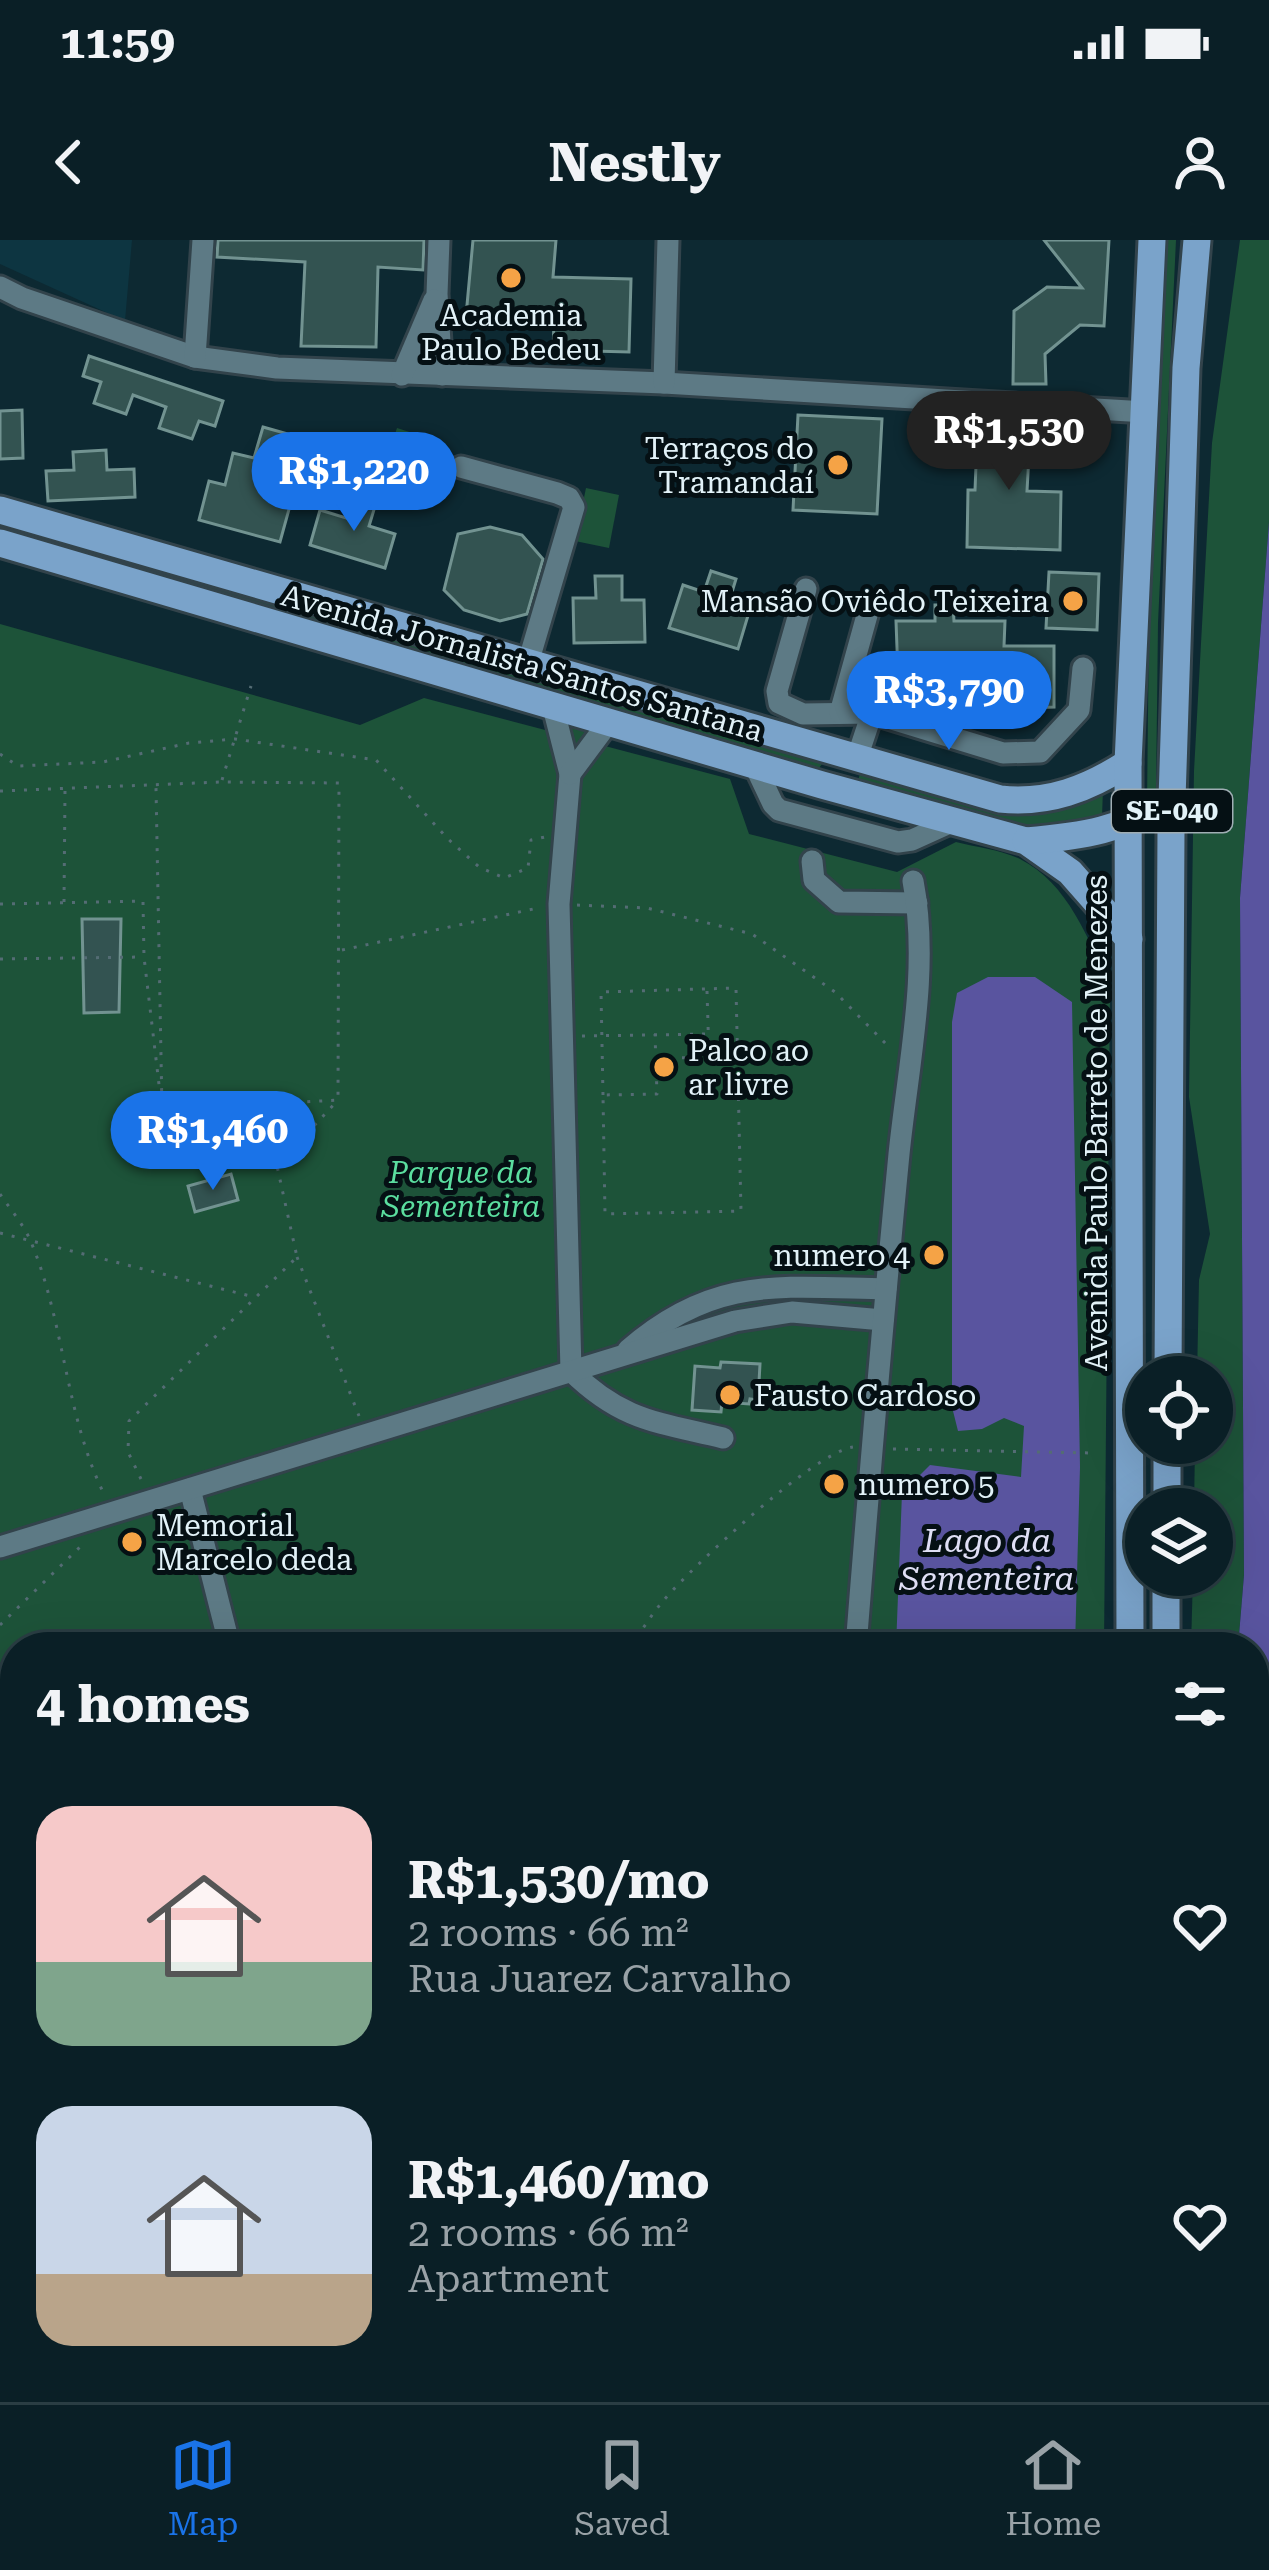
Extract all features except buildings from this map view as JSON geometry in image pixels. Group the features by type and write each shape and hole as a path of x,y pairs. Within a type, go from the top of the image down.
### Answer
{"main road":[{"name":"Avenida Paulo Barreto de Menezes","path":"1130,1632 1128,763 1152,240"},
{"name":"SE-040","path":"1168,1356 1172,800 1186,368 1198,242"},
{"name":"Avenida Jornalista Santos Santana","path":"0,510 981,795 1022,801 1062,796 1128,763"},
{"name":"Avenida Jornalista Santos Santana","path":"0,543 1026,841"},
{"path":"822,785 849,780 857,758"},
{"path":"1026,841 1082,836 1129,825 1172,800"},
{"path":"1026,841 1070,872 1129,939"},
{"path":"1166,1596 1166,1632"}],"street":[{"path":"195,357 203,240"},
{"path":"440,240 437,294 442,375"},
{"path":"664,383 668,240"},
{"path":"0,287 195,357 277,368 664,383 1146,412"},
{"path":"402,375 437,294"},
{"path":"461,467 557,493 574,507 528,663"},
{"path":"806,589 776,691 779,704 802,714 872,713 1003,753 1028,754 1048,746 1079,710 1083,668"},
{"path":"840,713 868,608"},
{"path":"554,707 570,774 559,904 571,1371 599,1398 628,1415 723,1438"},
{"path":"857,758 872,713"},
{"path":"570,774 608,723"},
{"path":"755,766 779,810 882,840 912,840 954,821"},
{"path":"812,861 814,880 839,902 915,892 918,986 883,1319 857,1632"},
{"path":"621,1356 671,1315 732,1292 770,1287 886,1289"},
{"path":"0,1547 766,1314 883,1319"},
{"path":"190,1489 226,1632"}],"path":[{"path":"221,782 251,686"},
{"path":"0,754 18,766 103,762 189,743 235,739 376,760 446,838 479,867 504,878 528,868 531,840 565,832"},
{"path":"0,791 339,782 338,1100 278,1166"},
{"path":"156,787 162,1110"},
{"path":"64,902 65,789"},
{"path":"0,904 143,901 144,957 162,1110 170,1130 187,1147 278,1166"},
{"path":"340,950 559,904 647,908 752,934 835,992 909,1068"},
{"path":"0,959 144,957"},
{"path":"736,988 741,1211 605,1214 602,992 707,989 736,988"},
{"path":"707,989 709,1057"},
{"path":"603,1095 657,1094 656,1034"},
{"path":"562,1036 709,1034"},
{"path":"656,1058 738,1057"},
{"path":"162,1110 338,1100"},
{"path":"278,1166 297,1257 366,1435"},
{"path":"0,1194 30,1239 64,1360"},
{"path":"0,1233 255,1297"},
{"path":"152,1501 128,1452 129,1421 297,1257"},
{"path":"640,1632 664,1600 784,1487 829,1454 858,1447 1092,1453"}],"shaded area":[{"path":"0,240 132,240 125,321 0,264"}],"green space":[{"path":"1167,240 1176,240 1158,623 1156,794 1147,804 1149,623"},
{"path":"1240,240 1269,240 1269,522 1240,898 1244,1575 1239,1632 1191,1632 1192,1596 1233,1596 1233,1488 1194,1488 1195,1464 1233,1464 1233,1356 1197,1356 1199,1280 1210,1234 1189,1097 1194,771 1212,443"},
{"path":"397,428 428,438 406,505 375,495"},
{"path":"586,488 619,495 609,548 575,541"},
{"path":"0,517 825,760 819,768 0,531"},
{"name":"Parque da Sementeira","path":"0,624 360,725 424,698 568,736 567,720 595,728 586,741 730,779 749,834 897,872 956,842 1020,859 1037,869 1064,898 1110,987 1104,1632 0,1632"},
{"path":"862,768 976,802 1103,789 1102,817 1055,827 1022,825 858,780"}],"water":[{"path":"1269,522 1269,1632 1239,1632 1244,1575 1240,898"},
{"name":"Lago da Sementeira","path":"988,977 1035,977 1072,1002 1080,1467 1075,1632 897,1632 902,1493 930,1465 1021,1477 1024,1426 1004,1418 982,1429 958,1431 952,1407 952,1022 957,993"}],"place":[{"name":"Academia Paulo Bedeu","path":"511,278"},
{"name":"Terraços do Tramandaí","path":"838,465"},
{"name":"Mansão Oviêdo Teixeira","path":"1073,601"},
{"name":"Palco ao ar livre","path":"664,1067"},
{"name":"numero 4","path":"934,1255"},
{"name":"Fausto Cardoso","path":"730,1395"},
{"name":"numero 5","path":"834,1484"},
{"name":"Memorial Marcelo deda","path":"132,1542"}]}
